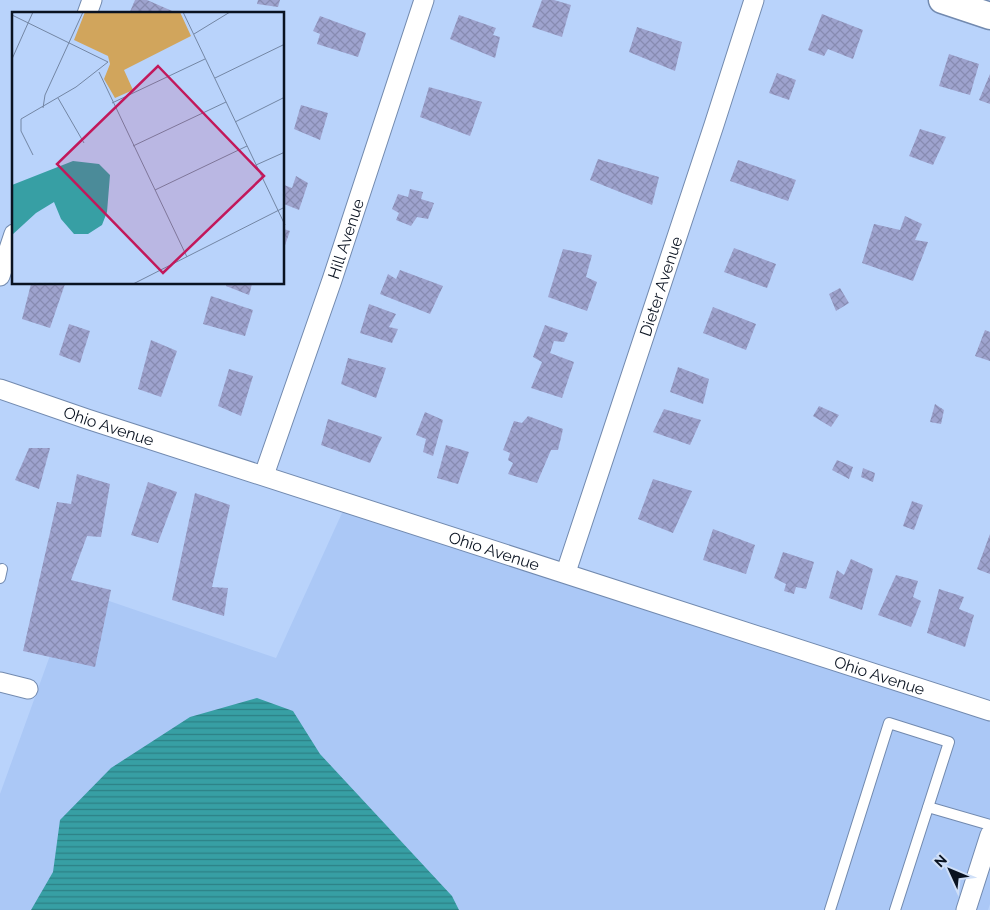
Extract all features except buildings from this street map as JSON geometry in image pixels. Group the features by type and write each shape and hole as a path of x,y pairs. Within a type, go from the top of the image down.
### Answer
{"main road":[{"path":"942,0 990,16"}],"street":[{"path":"88,12 92,0"},
{"name":"Hill Avenue","path":"264,475 335,271 424,0"},
{"name":"Dieter Avenue","path":"566,572 754,0"},
{"path":"0,276 12,240"},
{"name":"Ohio Avenue","path":"0,388 87,418 990,711"},
{"path":"0,682 28,688"},
{"path":"966,910 990,835"}],"lane":[{"path":"830,910 889,723 948,742 895,910"},
{"path":"928,807 990,825"}],"shaded area":[{"path":"347,502 990,711 990,904 988,910 0,910 0,794 74,589 276,658"},
{"path":"257,698 293,711 320,754 452,896 459,910 31,910 53,872 60,820 111,768 190,717"}]}
